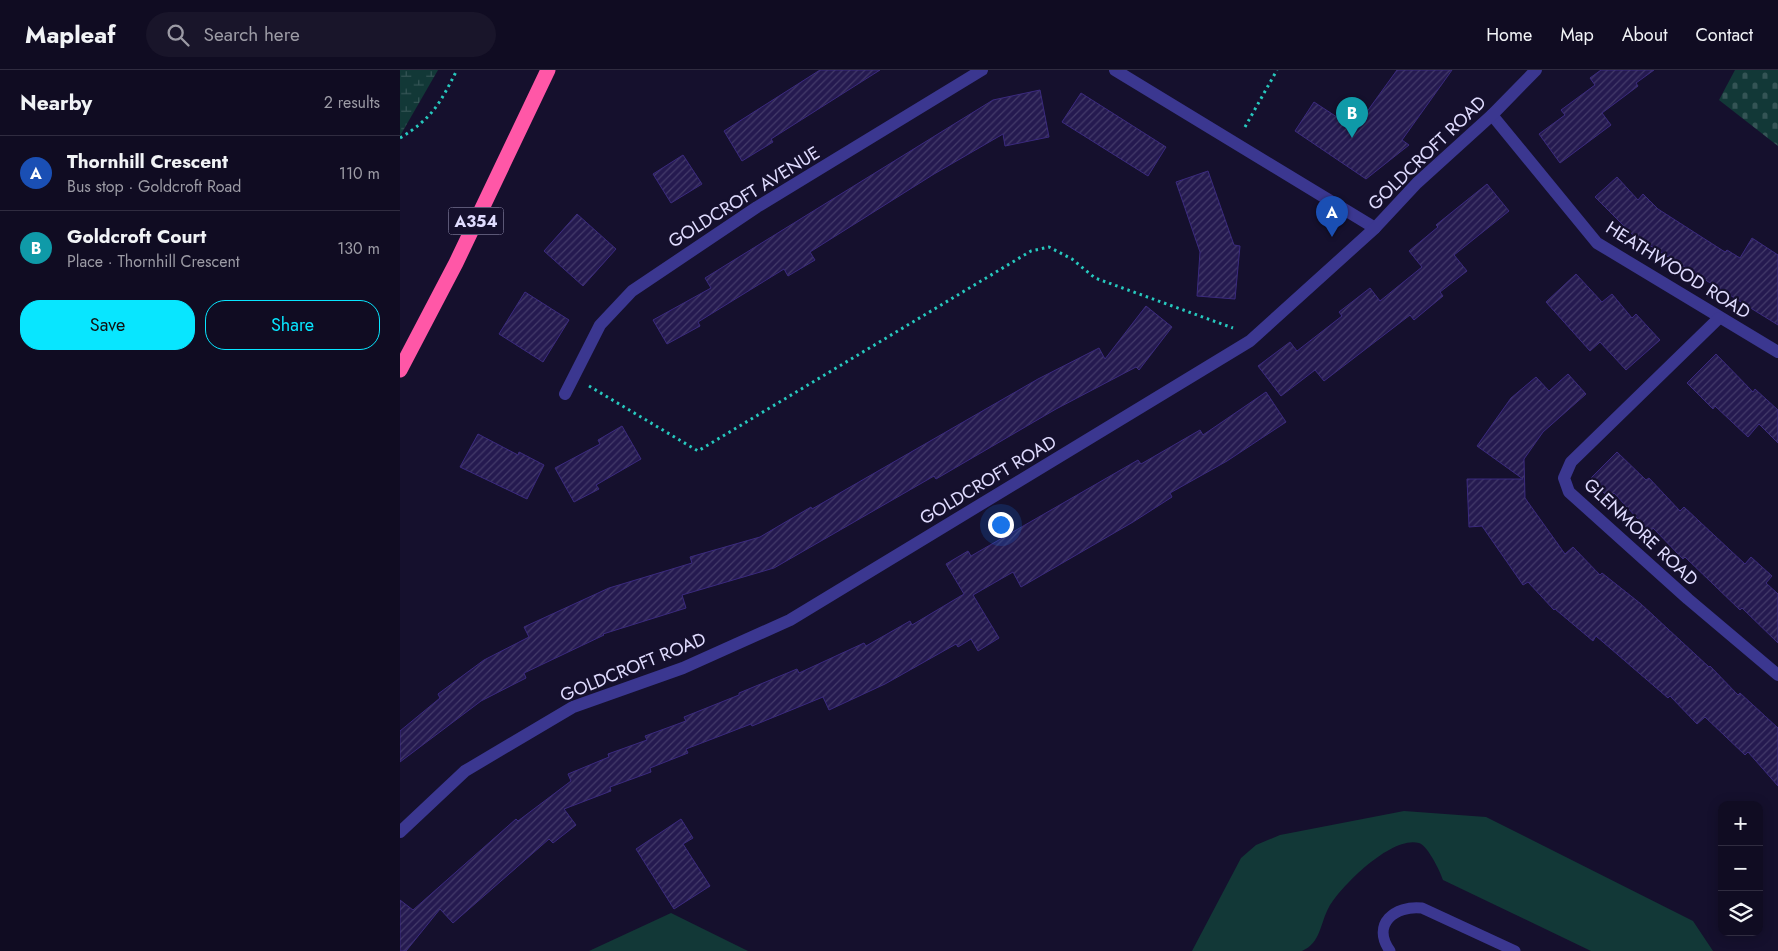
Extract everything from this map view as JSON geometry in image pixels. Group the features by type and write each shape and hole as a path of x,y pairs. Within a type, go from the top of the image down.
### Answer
{"highway":[{"name":"A354","path":"400,370 456,263 548,70"}],"street":[{"name":"GOLDCROFT AVENUE","path":"565,394 600,325 632,290 757,207 982,70"},
{"path":"1115,70 1375,228"},
{"name":"GOLDCROFT ROAD","path":"400,832 465,771 573,707 683,668 790,620 1254,336 1375,228 1417,183 1492,115 1536,70"},
{"name":"HEATHWOOD ROAD","path":"1492,115 1597,243 1778,352"},
{"name":"GLENMORE ROAD","path":"1719,318 1571,462 1564,478 1569,492 1688,599 1778,676"}],"lane":[{"path":"1390,951 1385,944 1383,934 1385,923 1392,914 1402,908 1412,906 1422,908 1515,951"}],"path":[{"path":"400,138 420,126 438,107 457,70"},
{"path":"1236,143 1278,70"},
{"path":"573,377 698,451 1030,250 1049,247 1072,259 1095,278 1254,336"}],"green space":[{"path":"400,70 438,70 400,136"},
{"path":"1735,70 1778,70 1778,146 1719,100"},
{"path":"1404,811 1486,817 1693,921 1713,951 1591,951 1443,880 1426,849 1419,843 1408,843 1382,854 1368,864 1344,887 1329,907 1317,938 1302,951 1192,951 1241,858 1256,845 1280,835"},
{"path":"671,913 748,951 589,951"}],"building":[{"path":"820,70 880,70 771,139 773,142 742,161 724,131"},
{"path":"1397,70 1452,70 1402,140 1409,145 1366,179 1295,131 1314,102 1346,123 1356,107 1366,113"},
{"path":"1601,70 1654,70 1636,83 1638,86 1602,113 1611,125 1560,163 1539,134 1565,115 1561,110 1595,85 1590,78"},
{"path":"1040,90 1049,137 1005,146 1003,134 934,174 810,252 815,260 788,276 784,269 698,322 700,326 667,344 653,320 711,288 705,278 993,100"},
{"path":"1081,93 1166,147 1148,176 1062,122"},
{"path":"683,155 702,184 671,203 653,174"},
{"path":"1208,171 1234,245 1240,246 1235,299 1197,296 1200,252 1176,182"},
{"path":"1617,177 1638,200 1643,194 1658,209 1725,252 1727,250 1740,258 1752,238 1778,255 1778,325 1633,235 1595,197"},
{"path":"1487,184 1509,211 1454,255 1467,271 1440,292 1443,296 1414,320 1410,315 1324,381 1315,370 1281,396 1258,366 1290,342 1297,351 1342,316 1339,312 1370,288 1380,301 1422,267 1409,251 1438,227 1436,225"},
{"path":"577,214 616,249 583,286 544,251"},
{"path":"1576,274 1602,302 1612,294 1632,318 1636,314 1660,340 1626,370 1600,342 1590,351 1546,302"},
{"path":"525,292 569,320 543,362 499,334"},
{"path":"1146,306 1172,327 1139,370 1136,367 1056,409 936,479 934,476 774,568 682,595 686,608 603,634 524,673 526,678 481,701 400,762 400,731 440,698 438,694 484,660 529,637 524,627 609,588 692,563 690,557 760,537 1038,379 1099,348 1105,359"},
{"path":"1716,354 1753,392 1755,389 1778,410 1778,443 1759,424 1748,437 1715,406 1713,409 1687,383"},
{"path":"1568,374 1586,394 1543,432 1524,459 1525,498 1565,554 1573,547 1600,575 1602,573 1641,604 1710,666 1738,695 1740,693 1778,728 1778,786 1748,752 1745,755 1705,717 1697,724 1670,696 1668,698 1596,636 1593,641 1554,610 1528,582 1523,585 1482,526 1469,527 1467,479 1523,479 1477,446 1511,398 1536,377 1549,391"},
{"path":"1266,392 1286,422 1227,461 1170,493 1172,497 1133,522 1021,587 1013,572 973,595 999,638 978,651 971,639 958,647 956,644 885,684 829,710 823,697 752,726 751,724 686,749 688,753 650,768 651,772 610,787 611,791 564,809 576,825 553,843 549,839 453,923 440,909 406,951 400,951 400,900 413,910 516,819 518,821 571,781 568,774 609,757 608,754 647,740 645,736 686,721 684,717 739,695 739,693 797,669 799,673 864,643 866,646 910,621 912,625 964,594 946,564 968,551 971,556 1138,460 1141,464 1200,430 1203,435"},
{"path":"622,426 641,459 596,485 599,489 574,502 555,468 600,444 598,440"},
{"path":"478,434 518,455 519,452 544,465 527,499 460,467"},
{"path":"1617,452 1646,480 1649,478 1680,511 1684,507 1745,564 1751,557 1772,576 1766,583 1778,594 1778,643 1742,608 1740,610 1685,557 1683,559 1653,528 1650,532 1614,493 1609,498 1590,479"},
{"path":"681,819 693,838 683,844 710,886 674,909 636,849"}],"place":[{"name":"Goldcroft Court","path":"1352,138"},
{"name":"Thornhill Crescent","path":"1332,237"}]}
